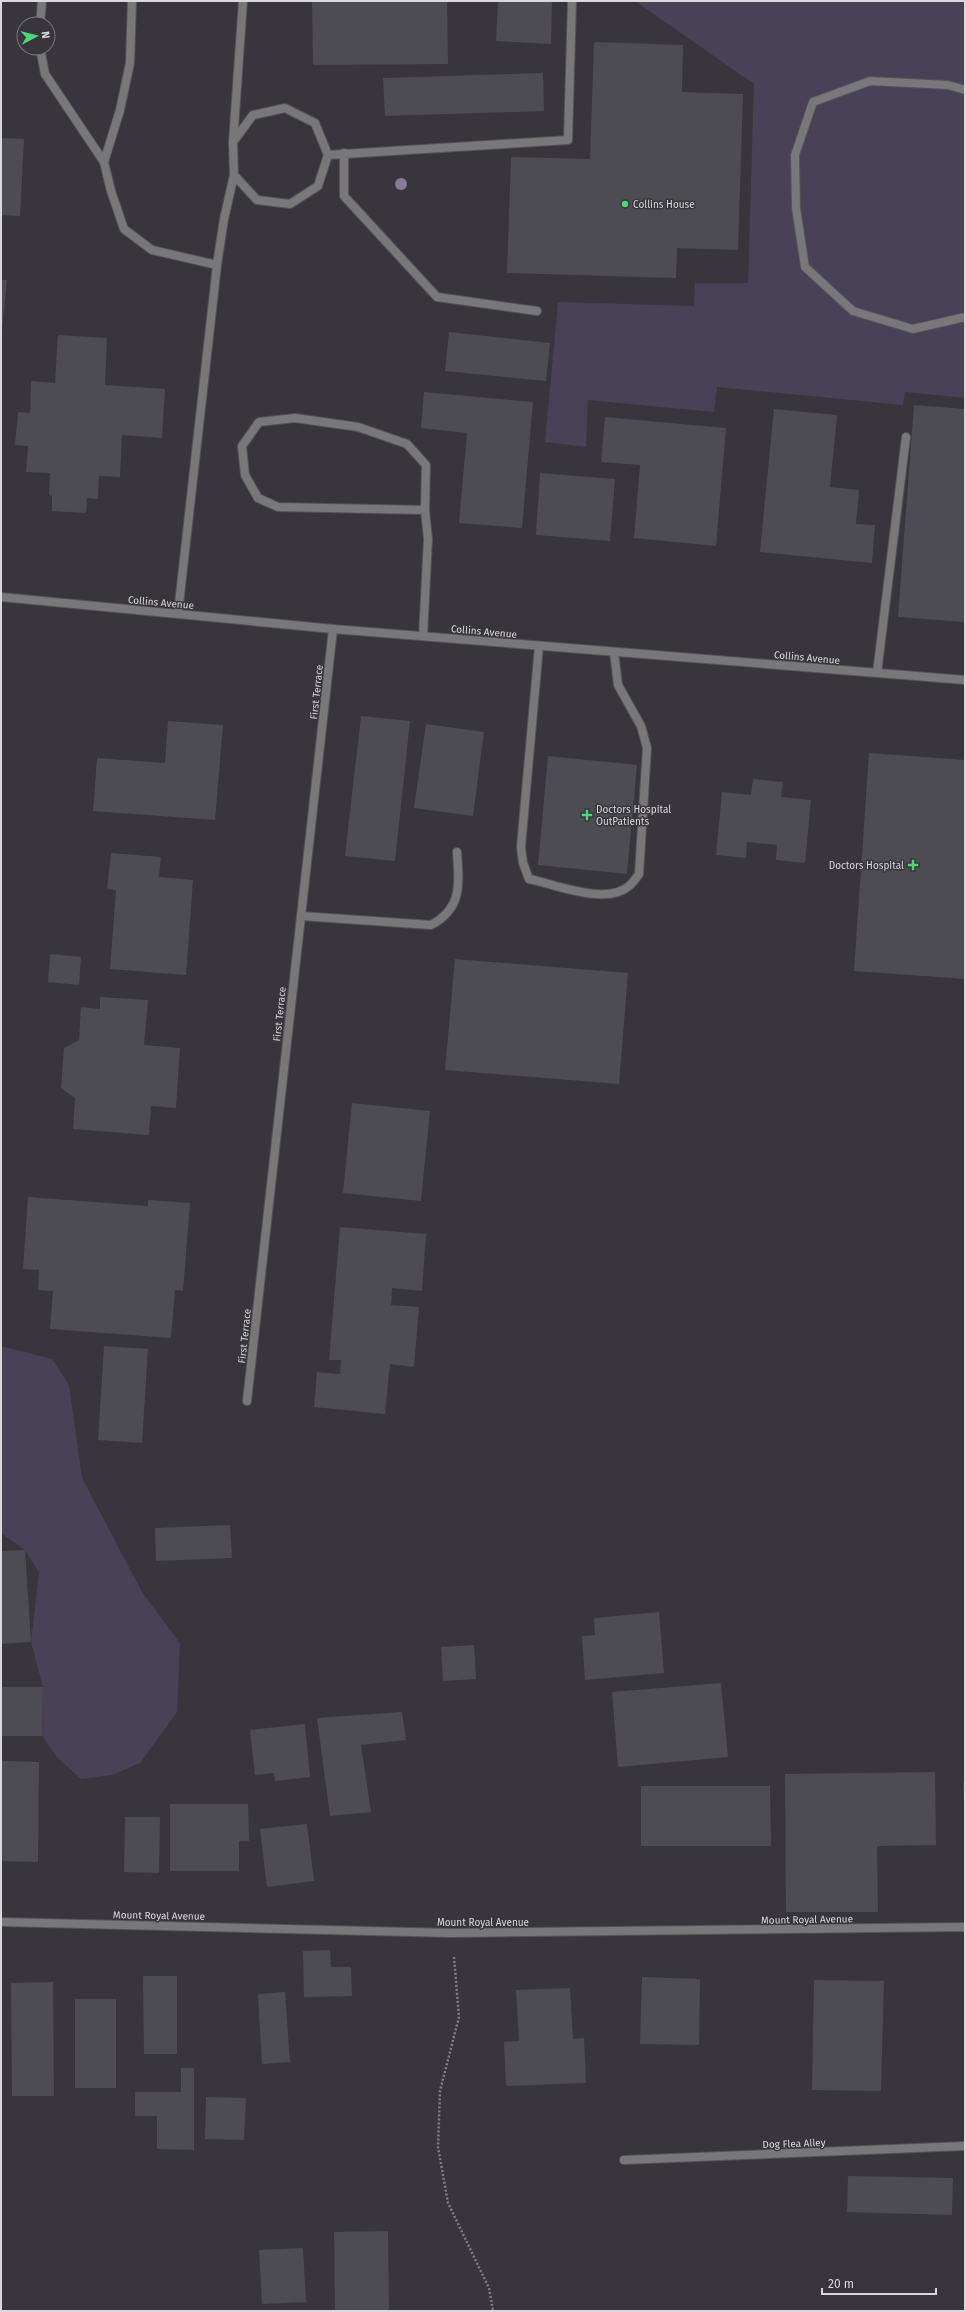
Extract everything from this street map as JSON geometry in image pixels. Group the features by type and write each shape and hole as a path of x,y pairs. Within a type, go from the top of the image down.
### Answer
{"street":[{"path":"41,16 42,1"},
{"path":"104,162 120,110 130,63 132,1"},
{"path":"178,613 217,266 224,219 234,175 233,142 243,1"},
{"path":"328,155 568,140 572,1"},
{"path":"42,56 45,74 104,162 111,191 124,229 152,250 217,266"},
{"path":"965,90 948,85 870,81 813,102 795,155 796,208 805,267 853,311 913,329 965,317"},
{"path":"233,142 253,115 285,108 315,123 328,155 318,186 290,204 257,200 234,175"},
{"path":"344,153 344,196 438,297 537,311"},
{"path":"423,636 428,539 426,510 426,465 407,444 358,427 295,418 259,422 242,446 245,475 258,498 278,507 426,510"},
{"path":"877,673 906,437"},
{"name":"Collins Avenue","path":"1,597 333,629 965,680"},
{"name":"First Terrace","path":"247,1401 333,629"},
{"path":"539,646 521,847 523,863 529,879 569,890 603,895 628,887 639,874 647,748 641,726 618,685 614,652"},
{"path":"301,916 431,925 444,918 454,903 459,885 457,852"},
{"name":"Mount Royal Avenue","path":"1,1922 452,1933 965,1927"},
{"name":"Dog Flea Alley","path":"624,2160 965,2146"}],"path":[{"path":"452,1933 459,2017 440,2092 438,2147 448,2203 489,2288 493,2311"}],"shaded area":[{"path":"635,1 965,1 965,398 905,392 903,405 717,387 714,412 588,400 586,447 545,442 558,302 694,306 695,283 748,283 754,84"},
{"path":"1,1346 52,1359 69,1385 82,1478 142,1592 180,1643 177,1712 140,1763 112,1775 81,1779 57,1757 42,1736 43,1687 31,1642 39,1572 25,1550 1,1533"}],"building":[{"path":"312,1 447,1 448,64 313,65"},
{"path":"498,1 552,1 551,44 496,41"},
{"name":"Collins House","path":"594,42 683,45 682,92 743,94 738,250 677,248 676,278 507,273 511,157 590,159"},
{"path":"543,73 544,111 385,116 383,78"},
{"path":"1,138 24,139 20,216 1,215"},
{"path":"1,280 7,280 2,330 1,330"},
{"path":"449,332 550,343 546,381 445,371"},
{"path":"58,335 107,338 105,385 165,389 162,438 122,435 120,477 99,476 98,499 87,498 86,513 52,511 52,496 49,495 50,473 26,472 28,446 15,445 18,412 30,413 31,381 55,383"},
{"path":"424,392 533,402 522,528 459,523 467,433 421,428"},
{"path":"914,405 965,409 965,622 898,617"},
{"path":"774,409 837,415 830,487 859,490 856,524 875,525 872,563 760,552"},
{"path":"605,417 726,428 716,546 634,538 640,465 601,462"},
{"path":"540,473 615,479 610,541 536,535"},
{"path":"361,716 410,721 395,861 345,856"},
{"path":"168,721 223,725 215,820 93,811 97,758 165,763"},
{"path":"426,724 484,732 473,816 414,808"},
{"name":"Doctors Hospital","path":"869,753 965,760 965,979 854,971"},
{"name":"Doctors Hospital OutPatients","path":"548,756 637,765 627,874 538,865"},
{"path":"753,779 783,782 781,797 811,800 805,863 776,860 777,845 747,842 746,858 716,855 722,792 751,795"},
{"path":"111,853 161,857 159,877 193,880 186,975 110,969 116,890 107,889"},
{"path":"50,954 81,957 79,985 48,982"},
{"path":"455,959 628,973 619,1084 445,1070"},
{"path":"100,997 148,1000 144,1045 180,1048 176,1108 151,1106 149,1135 73,1129 75,1098 61,1088 64,1048 79,1040 81,1007 100,1009"},
{"path":"352,1103 430,1111 421,1201 343,1193"},
{"path":"28,1197 148,1206 148,1200 190,1203 183,1291 175,1290 171,1338 50,1329 53,1291 38,1290 39,1270 23,1269"},
{"path":"340,1227 426,1234 422,1291 392,1288 391,1305 419,1307 414,1367 390,1364 385,1414 314,1407 317,1372 340,1374 341,1360 329,1360"},
{"path":"104,1346 148,1349 142,1443 98,1440"},
{"path":"230,1525 232,1558 156,1561 155,1528"},
{"path":"25,1550 31,1642 1,1644 1,1551"},
{"path":"659,1612 664,1673 585,1680 582,1636 595,1635 594,1618"},
{"path":"474,1645 476,1679 443,1681 441,1647"},
{"path":"721,1683 728,1757 618,1767 612,1692"},
{"path":"1,1687 43,1687 42,1736 1,1736"},
{"path":"402,1712 406,1740 361,1745 371,1812 330,1816 317,1718"},
{"path":"305,1724 310,1777 275,1781 274,1773 255,1775 250,1730"},
{"path":"1,1761 39,1762 38,1862 1,1861"},
{"path":"935,1772 936,1845 877,1846 878,1912 786,1912 785,1774"},
{"path":"965,1782 965,1802 964,1802 963,1783"},
{"path":"641,1786 770,1786 771,1846 641,1846"},
{"path":"170,1804 248,1804 249,1841 239,1841 239,1871 170,1871"},
{"path":"125,1817 160,1817 159,1873 124,1872"},
{"path":"307,1824 314,1881 267,1887 260,1829"},
{"path":"330,1950 331,1967 351,1967 352,1996 304,1997 303,1951"},
{"path":"143,1976 177,1976 177,2054 144,2054"},
{"path":"642,1977 700,1979 699,2045 640,2044"},
{"path":"814,1980 884,1981 881,2091 812,2090"},
{"path":"53,1982 54,2096 12,2096 11,1983"},
{"path":"570,1988 573,2039 584,2038 586,2083 506,2086 504,2042 519,2041 516,1990"},
{"path":"285,1992 290,2062 262,2064 258,1994"},
{"path":"75,1999 116,1999 116,2088 75,2088"},
{"path":"181,2068 194,2068 194,2150 157,2149 157,2116 135,2116 135,2092 181,2092"},
{"path":"206,2097 246,2098 244,2140 205,2139"},
{"path":"848,2176 953,2178 952,2215 847,2212"},
{"path":"388,2231 389,2311 335,2311 334,2232"},
{"path":"303,2248 306,2302 262,2304 259,2250"}],"place":[{"name":"Collins House","path":"625,204"},
{"name":"Doctors Hospital OutPatients","path":"587,815"},
{"name":"Doctors Hospital","path":"913,865"}]}
